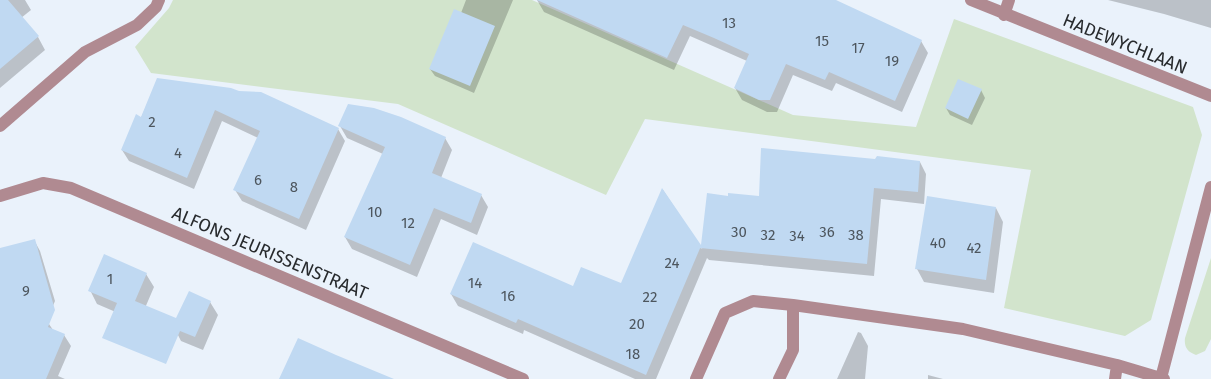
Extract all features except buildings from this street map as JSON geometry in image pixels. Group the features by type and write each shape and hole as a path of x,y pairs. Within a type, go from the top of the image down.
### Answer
{"street":[{"name":"HADEWYCHLAAN","path":"971,0 1211,96"},
{"path":"1004,14 1009,0"},
{"path":"0,126 86,52 137,25 157,4"},
{"name":"ALFONS JEURISSENSTRAAT","path":"0,196 43,183 71,188 523,379"},
{"path":"696,379 725,314 753,301 963,329 1117,365 1162,379 1211,187"},
{"path":"779,379 793,350 793,305"},
{"path":"1115,379 1117,365"}],"green space":[{"path":"173,0 532,0 793,115 916,127 954,19 1193,107 1202,135 1151,320 1125,336 1004,308 1031,170 645,119 606,195 398,104 151,73 135,47 169,8"},
{"path":"1211,258 1211,339 1205,351 1196,355 1187,349 1185,338"}]}
